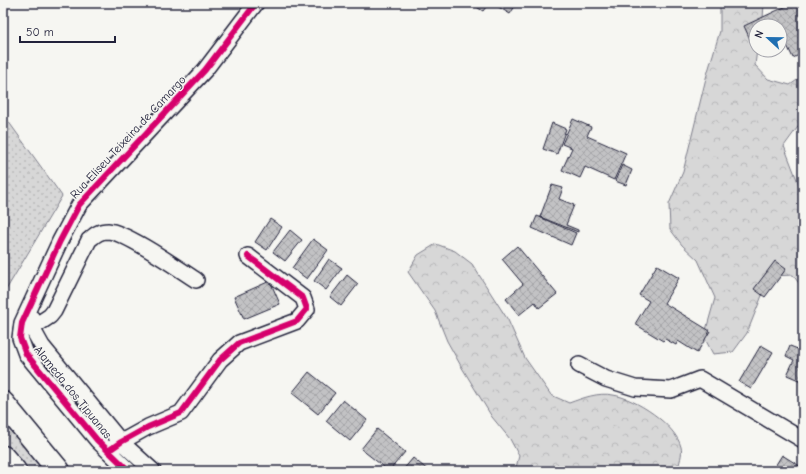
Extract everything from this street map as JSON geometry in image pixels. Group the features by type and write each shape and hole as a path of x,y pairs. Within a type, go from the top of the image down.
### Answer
{"highway":[{"path":"3,403 59,471"},
{"path":"3,457 15,471"}],"street":[{"name":"Rua Eliseu Teixeira de Camargo","path":"34,297 60,241 79,205 205,70 256,3"},
{"path":"32,328 50,316 54,311 89,240 98,232 109,231 124,236 196,280"},
{"path":"108,451 121,442 181,413 220,360 239,343 297,321 307,309 304,298 248,256"},
{"name":"Alameda dos Tipuanas","path":"34,297 32,328 42,346 84,395 121,442 153,471"},
{"name":"Alameda dos Tipuanas","path":"34,297 22,323 20,338 26,354 108,451 129,471"},
{"path":"578,365 606,379 635,388 671,390 700,379 803,440"},
{"path":"71,408 84,395"}],"green space":[{"path":"720,3 764,3 763,18 748,18 748,58 756,58 755,65 768,79 790,85 803,76 803,123 800,124 784,146 799,185 803,189 803,289 793,275 773,276 763,293 747,333 733,352 713,354 704,337 715,298 698,260 682,245 670,229 669,204 683,172 706,78 720,31"},
{"path":"3,114 62,196 3,295"},
{"path":"436,244 455,251 472,264 508,320 525,358 551,395 569,403 585,397 607,394 622,397 643,407 663,422 678,439 682,452 677,471 515,471 519,456 510,439 492,417 447,341 435,311 408,272 418,255"},
{"path":"3,416 48,471 24,471 3,446"}],"building":[{"path":"470,3 489,3 483,11"},
{"path":"492,3 517,3 510,14"},
{"path":"607,3 620,3 615,10"},
{"path":"793,3 800,3 803,9 803,53 793,58 788,48 788,18 761,18"},
{"path":"748,24 748,35 744,26"},
{"path":"573,119 591,127 587,136 626,153 614,180 585,167 580,178 562,170 572,148 562,144"},
{"path":"552,123 566,129 557,154 543,149"},
{"path":"622,165 632,170 626,185 615,181"},
{"path":"552,185 563,188 559,199 574,205 566,225 578,230 578,232 540,217"},
{"path":"537,216 576,233 571,245 532,228"},
{"path":"270,219 282,227 267,250 255,242"},
{"path":"290,230 302,240 285,261 273,252"},
{"path":"313,239 328,250 307,279 292,268"},
{"path":"517,246 557,294 539,308 535,302 519,315 506,299 523,284 502,259"},
{"path":"329,259 342,268 326,290 314,281"},
{"path":"775,261 786,269 765,297 754,289"},
{"path":"657,265 679,278 664,303 710,331 697,353 678,341 676,345 665,339 663,341 635,324 649,301 639,295"},
{"path":"347,275 358,284 341,306 330,297"},
{"path":"270,281 280,304 244,319 234,297"},
{"path":"761,345 773,352 751,389 739,382"},
{"path":"790,346 803,351 801,381 787,375 794,360 786,356"},
{"path":"309,372 335,393 318,414 292,393"},
{"path":"343,400 367,420 350,441 326,421"},
{"path":"377,429 405,452 389,471 361,449"},
{"path":"782,455 803,468 803,471 772,471"},
{"path":"413,458 429,471 402,471"}],"cycle path":[{"path":"129,471 97,440 26,354 20,338 22,323 60,241 79,205 205,70 256,3"},
{"path":"108,451 148,427 181,413 220,360 239,343 297,321 307,309 303,298 248,256"}]}
